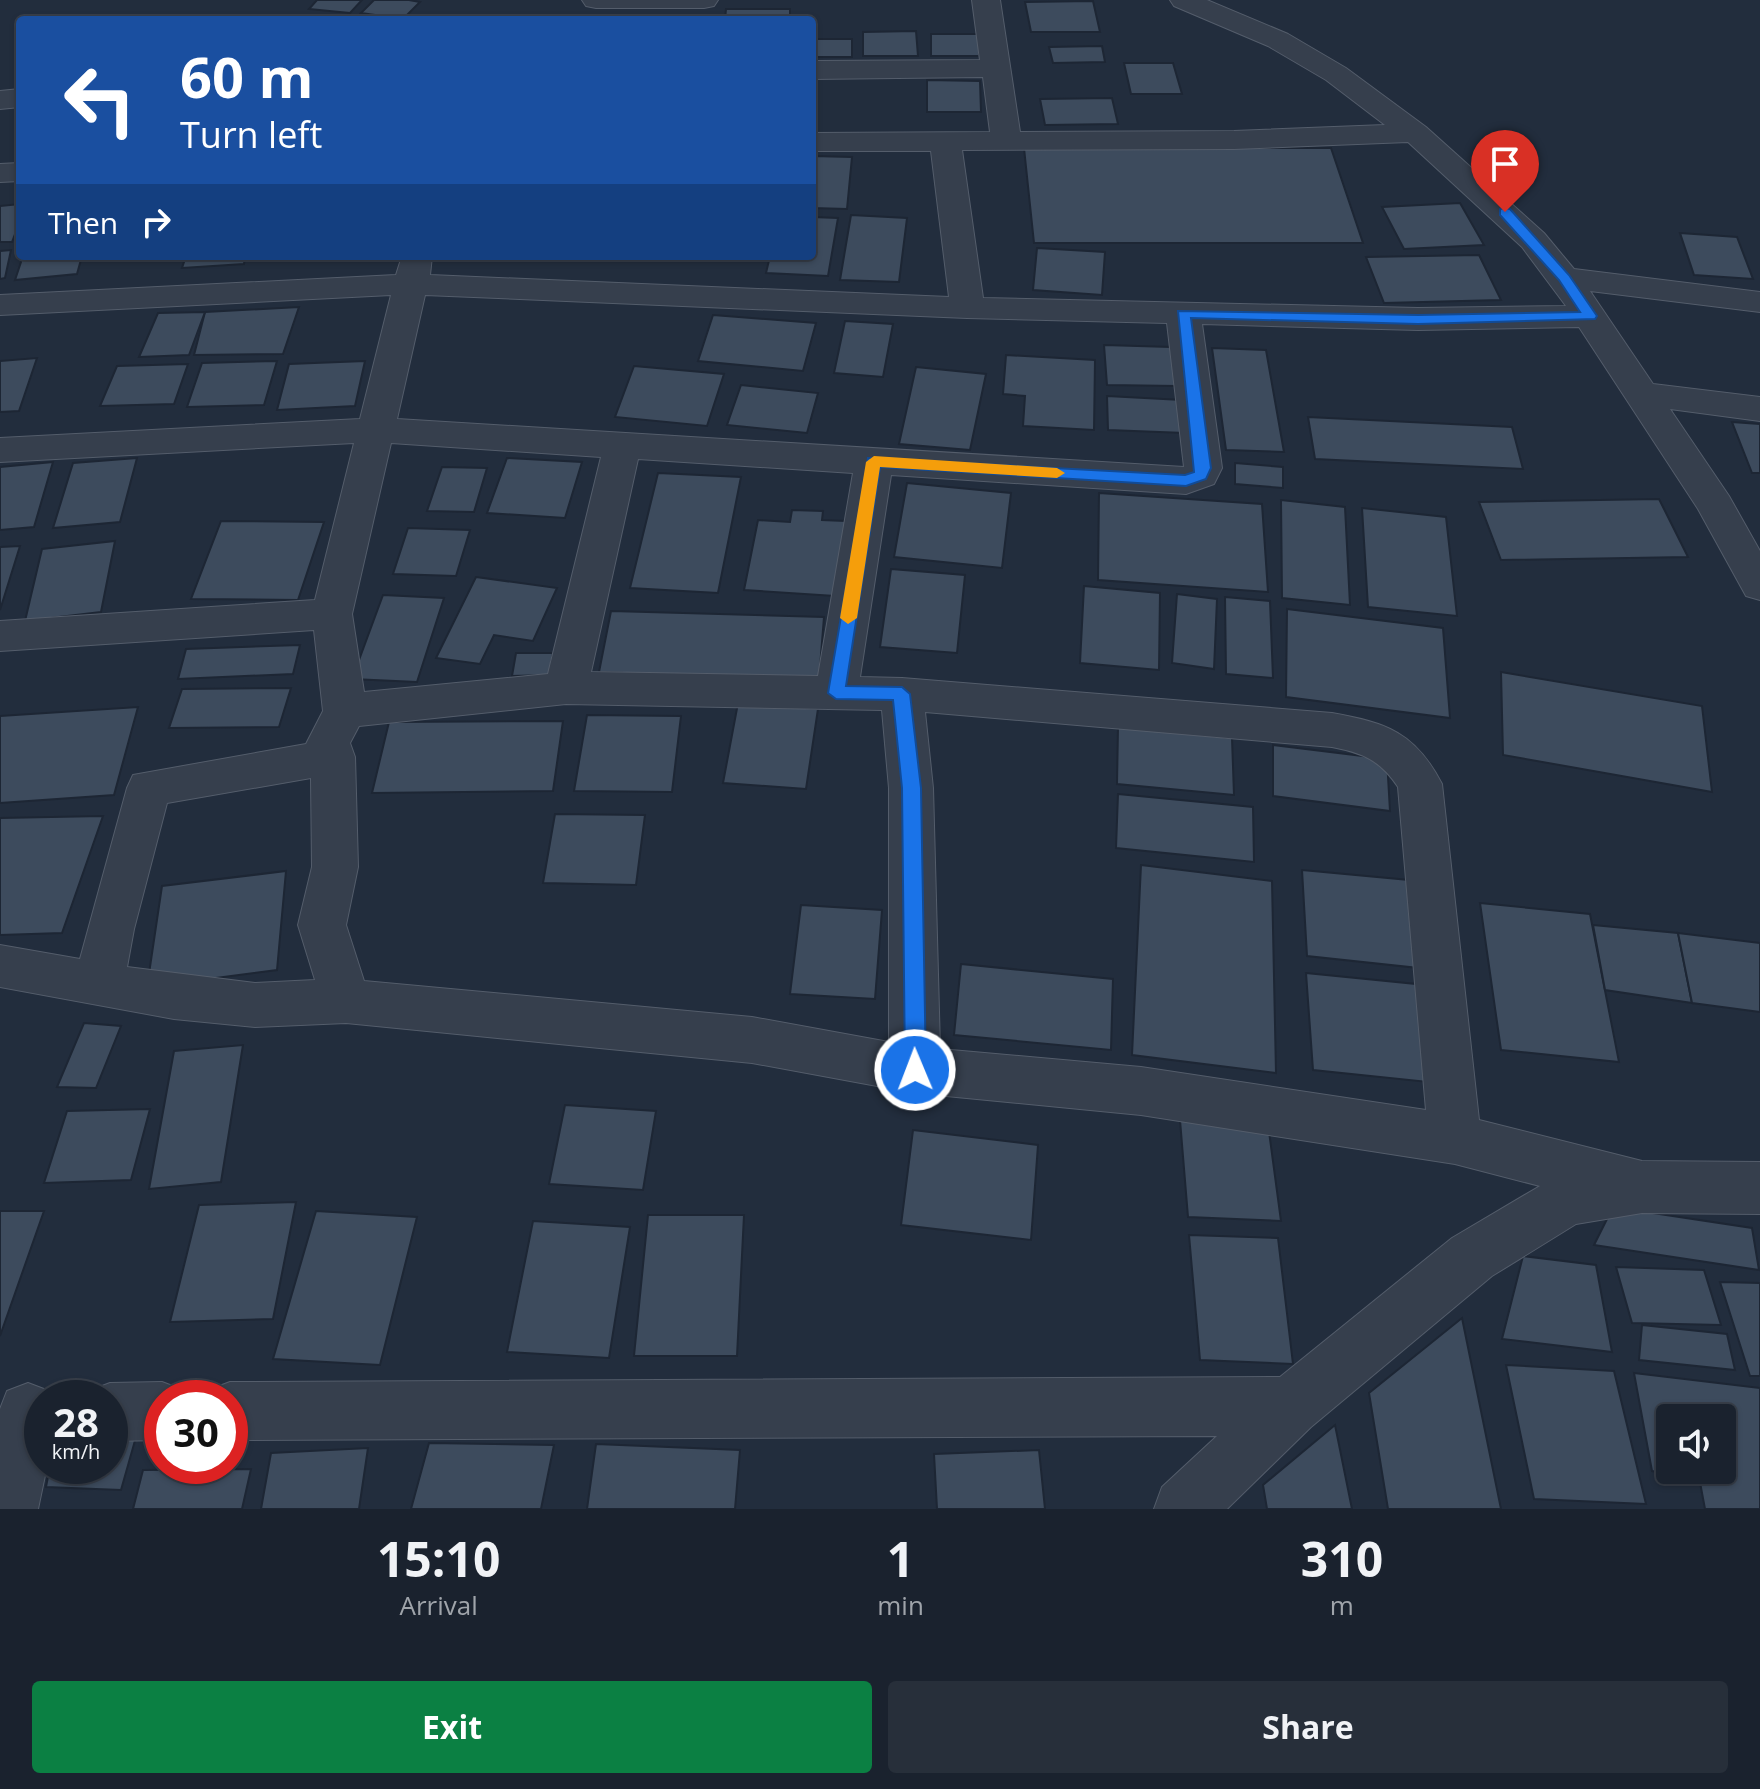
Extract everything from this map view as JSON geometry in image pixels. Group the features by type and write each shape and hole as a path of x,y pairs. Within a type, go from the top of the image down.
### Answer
{"street":[{"path":"596,0 704,0"},
{"path":"986,0 1006,140"},
{"path":"1184,0 1278,40 1336,74 1415,133 1505,212 1564,278 1590,316 1715,505 1760,586"},
{"path":"816,70 996,68"},
{"path":"816,142 1234,140 1415,133"},
{"path":"945,140 967,308"},
{"path":"0,305 414,270 967,308 1418,319 1590,316"},
{"path":"346,1001 322,925 335,867 333,757 328,743 345,711 332,614 414,270"},
{"path":"1564,278 1760,302"},
{"path":"0,450 375,430 1186,481 1201,475 1203,468 1183,314"},
{"path":"1642,394 1760,409"},
{"path":"566,688 622,446"},
{"path":"836,693 874,462"},
{"path":"0,636 332,614"},
{"path":"345,711 566,688 902,694 1332,730 1370,737 1401,753 1420,784 1455,1139"},
{"path":"902,694 911,788 915,1070"},
{"path":"100,984 110,929 149,788 333,757"},
{"path":"0,966 100,984 255,1005 346,1001 752,1040 915,1070 1141,1091 1455,1139 1642,1187"},
{"path":"1184,1509 1290,1406 1472,1257 1567,1200 1642,1187 1760,1188"},
{"path":"248,1411 1290,1406"},
{"path":"8,1509 23,1411"}],"building":[{"path":"317,0 362,0 350,13 309,9"},
{"path":"374,0 420,2 406,16 361,13"},
{"path":"1093,1 1100,32 1031,32 1025,2"},
{"path":"726,9 790,9 790,16 725,16"},
{"path":"916,31 918,56 863,56 863,32"},
{"path":"931,34 979,34 979,56 931,56"},
{"path":"816,39 852,39 852,57 816,57"},
{"path":"1102,46 1105,62 1053,63 1049,47"},
{"path":"1124,63 1173,63 1182,94 1131,94"},
{"path":"927,80 980,81 981,112 927,112"},
{"path":"1112,98 1118,124 1045,125 1040,99"},
{"path":"1024,148 1331,148 1363,243 1034,243"},
{"path":"816,156 852,157 847,209 816,208"},
{"path":"1460,203 1484,245 1404,249 1382,207"},
{"path":"16,204 16,232 12,242 0,242 0,206"},
{"path":"851,215 907,218 899,282 840,280"},
{"path":"816,217 838,218 828,276 766,273 769,260 816,260"},
{"path":"1680,233 1737,237 1753,279 1694,275"},
{"path":"1037,248 1105,252 1102,295 1033,290"},
{"path":"11,250 5,278 0,279 0,251"},
{"path":"1479,255 1501,300 1384,303 1366,257"},
{"path":"22,260 81,260 77,274 15,280"},
{"path":"185,260 244,260 244,264 182,268"},
{"path":"299,307 283,354 194,355 205,312"},
{"path":"205,312 189,355 139,357 158,313"},
{"path":"713,315 816,323 803,371 698,361"},
{"path":"845,321 893,324 883,377 834,373"},
{"path":"1104,345 1171,347 1177,386 1107,385"},
{"path":"1212,348 1266,350 1284,452 1226,450"},
{"path":"1006,355 1095,360 1094,430 1023,426 1025,396 1003,394"},
{"path":"37,358 19,411 0,412 0,361"},
{"path":"277,361 264,405 187,407 202,363"},
{"path":"365,361 355,406 277,410 289,364"},
{"path":"188,364 174,404 100,406 117,366"},
{"path":"634,366 724,374 707,426 615,417"},
{"path":"916,367 986,374 970,450 899,444"},
{"path":"741,385 818,393 807,433 727,425"},
{"path":"1107,396 1182,400 1185,433 1108,430"},
{"path":"1308,417 1512,427 1523,469 1315,459"},
{"path":"1732,422 1760,424 1760,473 1752,473"},
{"path":"137,458 120,522 53,528 73,463"},
{"path":"507,458 582,462 565,518 487,513"},
{"path":"53,462 34,527 0,530 0,467"},
{"path":"1235,463 1283,467 1283,488 1235,484"},
{"path":"442,467 487,468 474,512 427,511"},
{"path":"658,473 741,477 718,593 630,588"},
{"path":"907,483 1011,493 1002,568 894,557"},
{"path":"1099,493 1262,504 1268,592 1098,580"},
{"path":"1659,499 1688,557 1501,560 1479,502"},
{"path":"1281,500 1345,507 1350,605 1282,598"},
{"path":"1362,508 1446,517 1457,616 1368,607"},
{"path":"792,510 823,511 822,520 846,521 835,596 744,590 758,520 790,522"},
{"path":"221,521 324,522 298,600 191,599"},
{"path":"408,528 470,530 456,576 393,574"},
{"path":"115,541 101,612 25,621 42,549"},
{"path":"20,546 0,610 0,547"},
{"path":"891,569 965,575 957,653 880,647"},
{"path":"476,577 557,588 533,641 494,635 480,664 436,658"},
{"path":"1084,586 1160,593 1159,670 1080,663"},
{"path":"1177,594 1217,599 1214,669 1172,663"},
{"path":"383,595 444,598 417,682 352,679"},
{"path":"1225,597 1270,601 1273,678 1226,674"},
{"path":"1287,609 1443,628 1450,718 1286,697"},
{"path":"611,611 824,617 819,680 599,672"},
{"path":"300,645 293,674 178,679 186,649"},
{"path":"516,653 553,653 549,675 512,676"},
{"path":"1501,672 1702,706 1712,792 1503,755"},
{"path":"291,688 279,727 169,728 182,689"},
{"path":"738,703 818,709 806,789 723,783"},
{"path":"138,707 114,795 0,803 0,716"},
{"path":"587,715 681,716 672,792 574,791"},
{"path":"563,721 553,791 372,793 389,722"},
{"path":"1118,727 1232,738 1234,795 1117,784"},
{"path":"1273,745 1387,759 1390,811 1273,796"},
{"path":"1118,794 1253,807 1254,862 1116,848"},
{"path":"555,814 645,815 636,885 543,883"},
{"path":"103,816 62,933 0,935 0,818"},
{"path":"1141,865 1272,881 1276,1073 1132,1055"},
{"path":"1302,870 1409,880 1419,968 1307,956"},
{"path":"286,871 277,970 147,987 162,886"},
{"path":"1480,903 1590,914 1619,1062 1501,1050"},
{"path":"801,905 882,910 875,999 790,994"},
{"path":"1593,925 1678,933 1692,1003 1605,990"},
{"path":"1678,933 1760,943 1760,1012 1692,1003"},
{"path":"961,964 1113,979 1111,1050 954,1035"},
{"path":"1306,973 1416,984 1428,1082 1313,1070"},
{"path":"84,1023 121,1026 96,1088 57,1087"},
{"path":"243,1045 221,1182 149,1189 174,1051"},
{"path":"565,1105 656,1111 643,1190 549,1184"},
{"path":"150,1109 131,1180 44,1183 67,1111"},
{"path":"1180,1120 1268,1124 1281,1221 1188,1217"},
{"path":"913,1130 1038,1145 1031,1240 901,1225"},
{"path":"296,1202 273,1319 170,1322 199,1205"},
{"path":"1613,1207 1752,1228 1759,1270 1594,1245"},
{"path":"0,1211 44,1211 0,1336"},
{"path":"316,1211 417,1217 380,1365 273,1359"},
{"path":"648,1215 744,1215 737,1356 634,1356"},
{"path":"533,1221 630,1227 609,1358 507,1352"},
{"path":"1189,1235 1278,1238 1293,1364 1200,1360"},
{"path":"1523,1256 1596,1265 1612,1352 1502,1339"},
{"path":"1616,1267 1704,1270 1721,1325 1632,1323"},
{"path":"1720,1282 1760,1283 1760,1376 1750,1376"},
{"path":"1462,1318 1501,1509 1388,1509 1369,1393"},
{"path":"1642,1325 1727,1334 1735,1370 1639,1360"},
{"path":"1506,1365 1614,1371 1646,1504 1534,1499"},
{"path":"1634,1373 1760,1388 1760,1509 1705,1509 1700,1484 1736,1484 1736,1404 1656,1404 1656,1472 1652,1471"},
{"path":"1335,1425 1352,1509 1267,1509 1263,1485"},
{"path":"138,1430 128,1465 128,1432"},
{"path":"429,1443 554,1445 541,1509 411,1509"},
{"path":"596,1444 740,1450 735,1509 587,1509"},
{"path":"368,1448 359,1509 261,1509 271,1453"},
{"path":"1039,1450 1045,1509 937,1509 934,1454"},
{"path":"143,1470 144,1484 248,1484 242,1509 133,1509"},
{"path":"47,1484 123,1484 121,1490 46,1487"}],"slow traffic":[{"path":"848,618 874,462 1057,473"}],"route":[{"path":"915,1070 911,788 902,694 836,693 874,462 1186,481 1201,475 1203,468 1183,314 1418,319 1590,316 1533,240 1505,212"}]}
